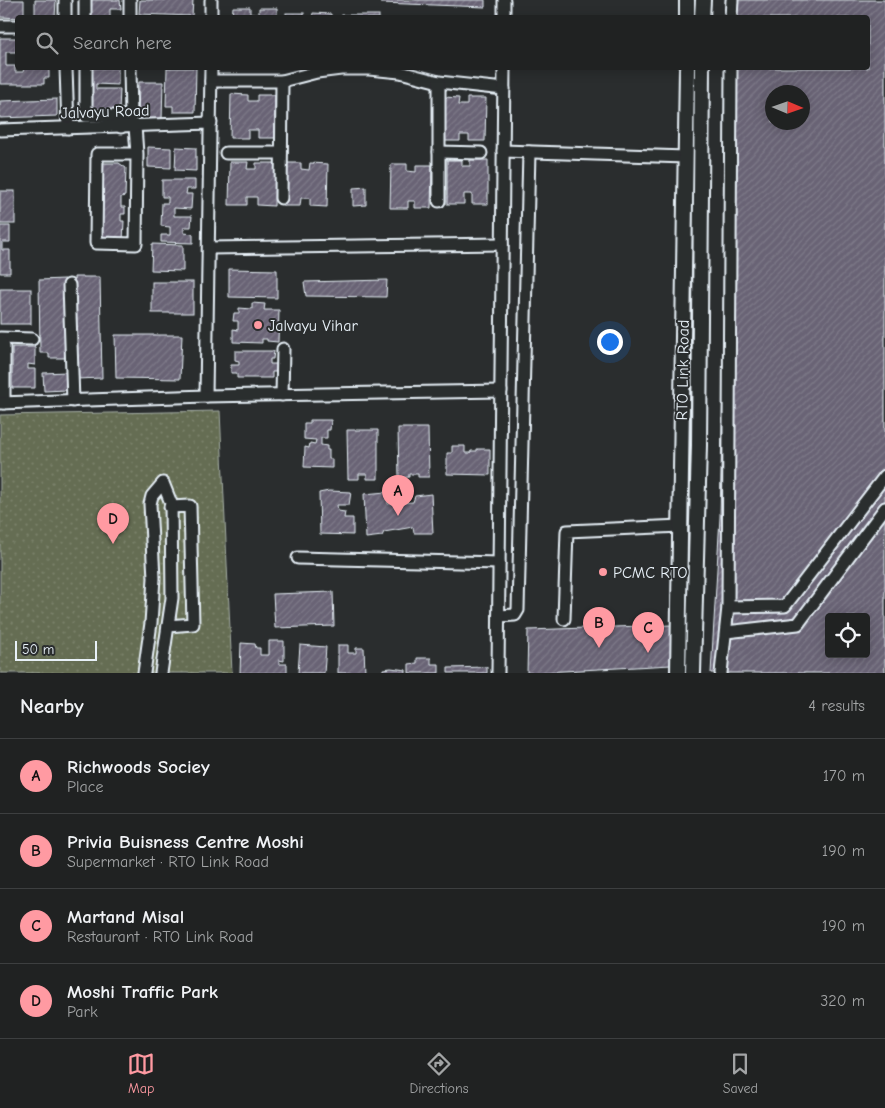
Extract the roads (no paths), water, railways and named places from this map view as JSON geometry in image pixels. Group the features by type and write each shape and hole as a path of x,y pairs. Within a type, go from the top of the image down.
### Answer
{"main road":[{"path":"687,0 687,15"},
{"path":"702,0 702,15"},
{"name":"RTO Link Road","path":"678,673 687,70"},
{"name":"RTO Link Road","path":"693,673 699,445 702,70"}],"street":[{"path":"65,0 65,15"},
{"path":"85,0 85,15"},
{"path":"130,0 130,15"},
{"path":"211,0 211,15"},
{"path":"504,0 504,15"},
{"path":"732,0 732,15"},
{"path":"0,26 15,26"},
{"path":"66,70 68,128"},
{"path":"86,70 86,116 121,121 131,116 130,70"},
{"path":"206,396 211,70"},
{"path":"211,81 282,81 333,70"},
{"path":"384,70 439,82 504,89"},
{"path":"498,673 504,70"},
{"path":"721,673 728,607 731,70"},
{"path":"281,198 282,81"},
{"path":"439,82 439,201"},
{"name":"Jalvayu Road","path":"0,130 68,128 121,121 136,126 211,123"},
{"path":"136,126 137,154 136,244 96,243 97,154 137,154"},
{"path":"503,151 686,156"},
{"path":"439,152 481,153"},
{"path":"499,616 515,615 518,610 529,152"},
{"path":"226,153 281,153"},
{"path":"209,248 502,244"},
{"path":"69,285 73,401"},
{"path":"32,339 0,339 4,347 2,403 206,396 501,391"},
{"path":"282,395 283,349"},
{"path":"728,607 785,606 885,476"},
{"path":"144,673 151,623 154,578 150,504 152,496 163,483 170,503 172,598 161,673"},
{"path":"168,626 193,624 190,506 170,507"},
{"path":"726,632 798,624 885,508"},
{"path":"564,619 568,531 681,526"},
{"path":"298,558 500,562"}],"place":[{"name":"Jalvayu Vihar","path":"258,325"},
{"name":"Richwoods Sociey","path":"398,516"},
{"name":"Moshi Traffic Park","path":"113,544"},
{"name":"PCMC RTO","path":"603,572"},
{"name":"Privia Buisness Centre Moshi","path":"599,648"},
{"name":"Martand Misal","path":"648,653"}]}
